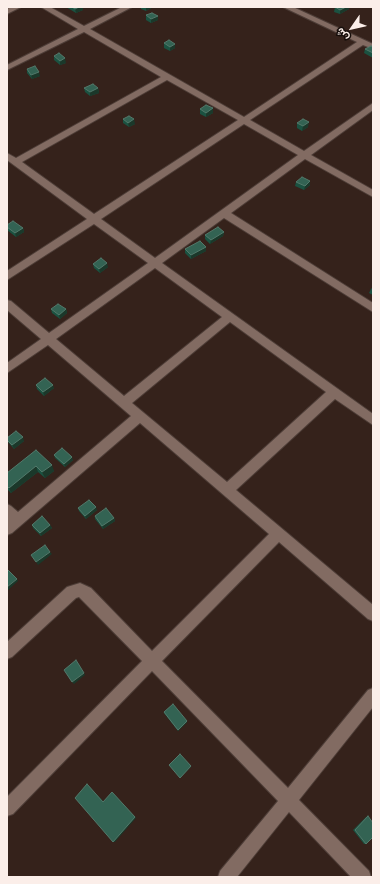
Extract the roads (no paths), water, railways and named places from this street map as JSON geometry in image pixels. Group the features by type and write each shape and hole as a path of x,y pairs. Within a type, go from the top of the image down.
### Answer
{"street":[{"path":"7,12 17,7"},
{"path":"45,7 373,194"},
{"path":"7,68 128,7"},
{"path":"287,7 373,47"},
{"path":"7,276 363,42"},
{"path":"16,162 167,77"},
{"path":"7,369 373,106"},
{"path":"7,156 373,420"},
{"path":"224,213 373,308"},
{"path":"7,304 373,614"},
{"path":"124,403 230,317"},
{"path":"227,490 334,392"},
{"path":"7,529 140,416"},
{"path":"7,510 17,520"},
{"path":"7,808 278,534"},
{"path":"7,652 72,592 80,590 86,593 363,877"},
{"path":"226,877 373,695"}]}
